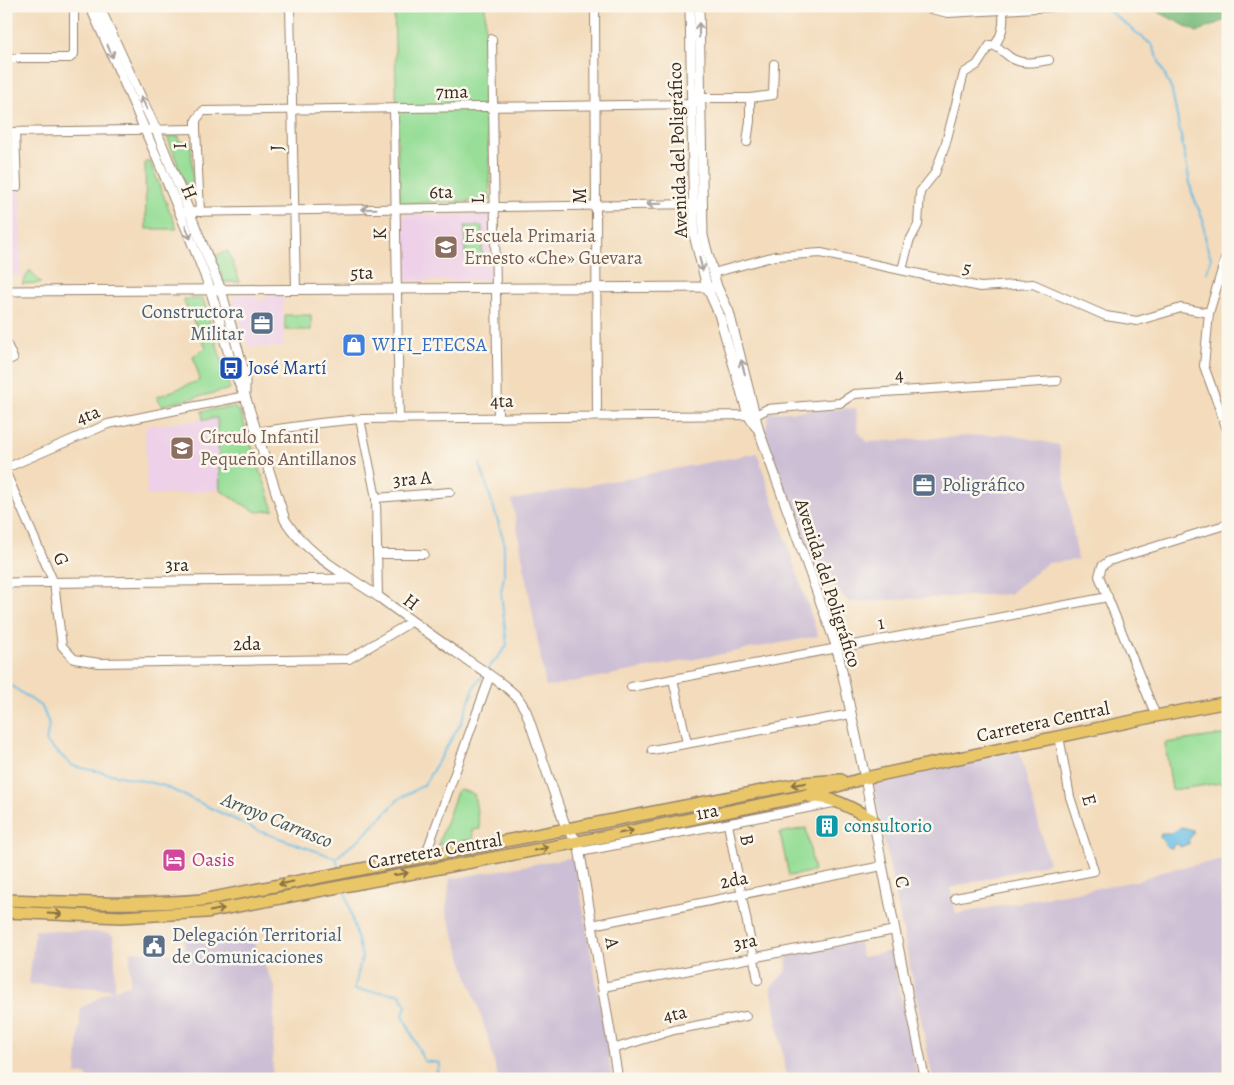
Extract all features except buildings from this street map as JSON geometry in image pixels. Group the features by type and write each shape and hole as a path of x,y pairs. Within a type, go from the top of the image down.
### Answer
{"main road":[{"name":"Carretera Central","path":"6,912 121,917 206,912 353,883 579,847 799,797 865,778 1228,702"},
{"name":"Carretera Central","path":"6,900 159,904 202,900 803,783 865,778"},
{"path":"799,797 821,797 839,801 873,820"},
{"path":"121,917 127,904"}],"street":[{"path":"6,31 7,6"},
{"path":"6,53 10,58 70,58 74,54 74,6"},
{"name":"H","path":"90,6 146,130 210,290 236,378 245,396 285,520 305,546 516,696 529,717 566,828"},
{"name":"H","path":"100,6 156,130 221,290 245,375 245,396"},
{"name":"J","path":"290,6 296,290"},
{"name":"M","path":"595,6 597,416"},
{"name":"Avenida del Poligráfico","path":"690,6 697,102"},
{"name":"Avenida del Poligráfico","path":"699,6 697,102 698,204 694,235 707,287 719,314 752,415 837,648 865,778"},
{"path":"918,6 948,13 1053,7"},
{"path":"995,45 1001,36 1004,24 1003,10"},
{"name":"L","path":"492,39 498,418"},
{"path":"902,270 909,242 918,225 920,192 935,173 945,146 964,73 977,65 990,45 995,45 1014,59 1026,63 1049,60"},
{"name":"7ma","path":"203,111 596,106 697,102 706,98 750,98 773,95 774,64"},
{"path":"747,142 750,122 750,98"},
{"name":"K","path":"394,109 398,419"},
{"name":"I","path":"200,212 196,120 203,111"},
{"path":"6,132 196,129"},
{"path":"6,187 17,186 15,132"},
{"name":"Avenida del Poligráfico","path":"698,204 703,236 717,287 728,312 752,415"},
{"name":"6ta","path":"180,212 698,204"},
{"path":"1228,250 1209,312 1204,366 1228,432"},
{"name":"5","path":"713,273 774,256 821,253 980,287 1033,284 1106,316 1137,321 1181,308 1209,312"},
{"name":"5ta","path":"6,291 717,287"},
{"path":"6,342 13,358 6,361"},
{"name":"4","path":"752,415 767,409 840,403 854,394 1057,381"},
{"name":"4ta","path":"6,468 108,424 245,396"},
{"name":"4ta","path":"257,432 320,423 360,420 752,415"},
{"path":"360,420 376,498 378,597"},
{"name":"G","path":"6,473 54,583 62,646 74,659"},
{"name":"3ra A","path":"376,498 450,492"},
{"path":"1156,716 1099,576 1102,566 1109,561 1228,524"},
{"path":"377,554 424,554"},
{"name":"3ra","path":"6,583 349,579"},
{"name":"1","path":"631,688 1108,598"},
{"name":"2da","path":"74,659 98,663 349,659 411,622"},
{"path":"425,856 490,676"},
{"path":"674,679 687,743"},
{"path":"652,750 851,714"},
{"name":"E","path":"955,898 1094,871 1070,797 1059,736"},
{"name":"C","path":"865,778 907,991"},
{"name":"1ra","path":"579,847 728,824 839,801"},
{"name":"B","path":"728,824 758,980"},
{"path":"566,828 579,847"},
{"name":"A","path":"579,847 618,1079"},
{"name":"2da","path":"592,925 882,866"},
{"name":"3ra","path":"603,987 895,930"},
{"path":"907,991 925,1079"},
{"name":"4ta","path":"613,1049 674,1030 746,1016"}],"shaded area":[{"path":"6,192 21,192 21,275 6,275"},
{"name":"Escuela Primaria Ernesto «Che» Guevara","path":"489,214 491,280 403,281 402,215"},
{"name":"Constructora Militar","path":"283,294 283,347 248,347 233,299 235,295 256,295 257,300 265,300 267,295"},
{"name":"Poligráfico","path":"856,408 858,431 867,442 1006,434 1059,445 1078,560 1047,563 1009,594 849,602 820,573 815,574 765,434 769,413"},
{"name":"Círculo Infantil Pequeños Antillanos","path":"217,418 220,490 147,496 145,426"},
{"path":"757,453 818,636 546,687 512,500"},
{"path":"1019,749 1049,863 950,888 956,914 1141,880 1166,870 1228,859 1228,1079 933,1079 873,785"},
{"path":"574,857 612,1079 498,1079 489,1040 446,911 450,879"},
{"path":"35,930 109,933 113,936 115,950 115,989 130,985 130,951 184,954 185,938 252,939 275,987 272,1079 87,1079 87,1075 76,1074 81,1008 113,989 29,984"},
{"path":"859,942 862,957 891,951 918,1079 787,1079 771,988 787,969 786,955"}],"green space":[{"path":"394,6 485,6 490,201 399,203"},
{"path":"1147,6 1228,6 1228,19 1197,32"},
{"path":"167,136 179,136 179,142 191,141 193,187 189,194"},
{"path":"145,162 150,162 177,229 146,229"},
{"path":"465,226 482,226 482,256 465,256"},
{"path":"228,251 240,282 224,282 214,256"},
{"path":"30,270 41,283 22,284"},
{"path":"183,299 203,299 230,389 161,406 157,397 200,380 193,356 206,348"},
{"path":"285,315 311,315 311,330 285,330"},
{"path":"233,407 240,412 274,510 257,512 220,490 217,418 203,420 202,411"},
{"path":"1228,734 1228,782 1172,790 1165,743"},
{"path":"458,789 474,794 480,829 472,830 473,839 438,845"},
{"path":"806,828 814,871 789,876 780,833"}],"water":[{"path":"1182,827 1193,830 1193,834 1188,841 1190,843 1180,847 1178,844 1173,845 1172,848 1167,847 1160,837 1161,833 1171,833"}],"waterway":[{"path":"1103,6 1152,45 1172,91 1192,193 1203,220 1206,244 1211,258 1207,272"},
{"path":"1222,282 1228,290"},
{"path":"480,464 504,541 504,576 501,592 507,646 487,670"},
{"path":"337,857 363,836 399,799 424,785 461,723 475,685 484,674"},
{"name":"Arroyo Carrasco","path":"6,682 42,707 49,724 46,742 73,766 162,785 259,831 336,858 339,869"},
{"name":"Arroyo Carrasco","path":"345,890 362,957 354,990 400,994 406,1005 403,1015 424,1061 440,1063 434,1079"}],"place":[{"name":"Escuela Primaria Ernesto «Che» Guevara","path":"446,247"},
{"name":"Constructora Militar","path":"262,323"},
{"name":"WIFI_ETECSA","path":"354,345"},
{"name":"José Martí","path":"231,368"},
{"name":"Círculo Infantil Pequeños Antillanos","path":"182,448"},
{"name":"Poligráfico","path":"924,485"},
{"name":"consultorio","path":"827,826"},
{"name":"Oasis","path":"174,860"},
{"name":"Delegación Territorial de Comunicaciones","path":"154,946"}]}
